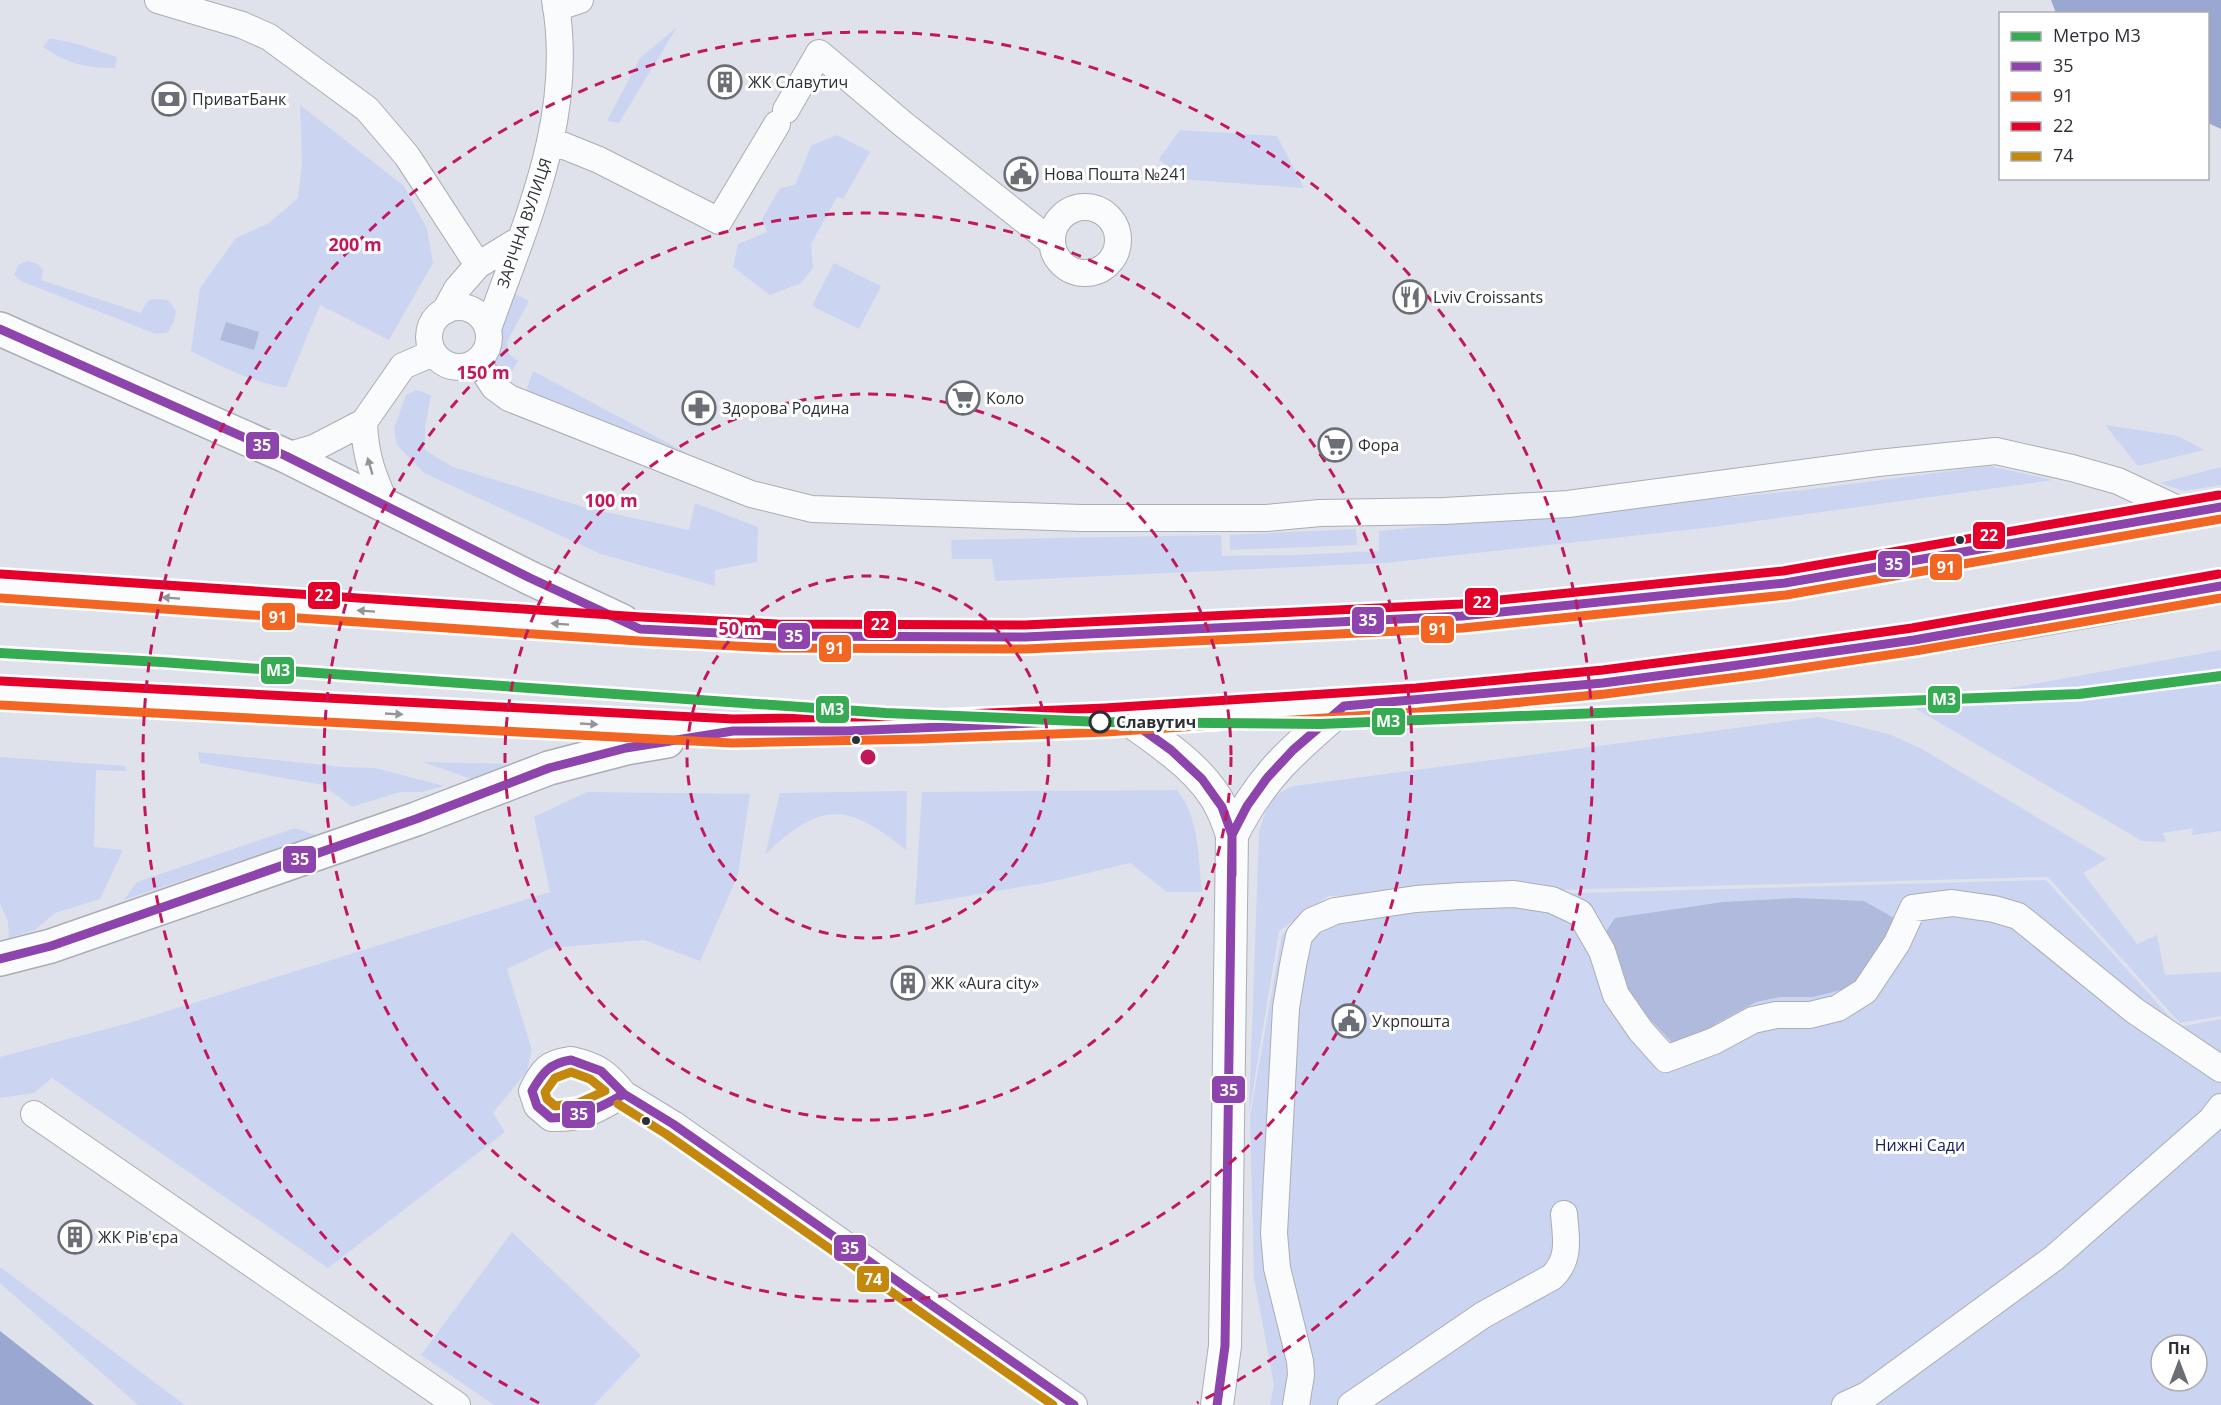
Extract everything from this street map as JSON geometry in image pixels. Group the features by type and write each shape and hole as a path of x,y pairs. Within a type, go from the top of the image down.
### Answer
{"highway":[{"path":"0,329 286,456 530,578 640,629"},
{"path":"0,586 640,629 777,636 1025,638 1462,616 1785,583 2221,507"},
{"path":"0,693 733,731 847,731 1128,719 1344,706 1603,683 1914,640 2221,586"},
{"path":"0,959 51,946 416,819 549,768 626,748 733,731"}],"street":[{"path":"158,0 242,25 269,37 367,109 407,156 478,265"},
{"name":"ЗАРІЧНА ВУЛИЦЯ","path":"477,362 487,347 488,329 533,207 552,141 561,66 564,3"},
{"path":"552,141 599,160 720,221 819,53 903,124 1052,242"},
{"path":"445,311 458,289 478,265 519,240"},
{"path":"488,329 484,321 470,310 453,308 437,317 432,325 430,344 439,359 453,367 469,366 477,362 494,387 508,398 751,494 812,509 1081,518 1266,518 1320,513 1444,511 1568,504 1878,463 1996,452 2072,468 2118,481 2188,514"},
{"path":"286,456 314,448 364,422 402,366 434,353"},
{"path":"364,422 365,446 373,475 387,507"},
{"path":"1232,835 1247,806 1267,778 1293,750 1344,706"},
{"path":"1128,719 1171,750 1202,780 1222,807 1232,835 1225,1346 1217,1405"},
{"path":"1296,1405 1301,1375 1300,1360 1277,1268 1274,1233 1286,1008 1299,936 1312,921 1335,911 1416,899 1471,896 1514,894 1552,900 1580,914 1602,951 1616,994 1641,1031 1666,1059 1714,1041 1753,1020 1776,1015 1809,1015 1838,1008 1866,991 1897,943 1913,908 1952,903 1994,909 2018,916 2135,1011 2221,1069"},
{"path":"624,1094 673,1124 1074,1405"},
{"path":"1845,1405 1867,1395 2054,1258 2211,1120 2221,1107"},
{"path":"34,1114 457,1405"},
{"path":"1351,1405 1483,1314 1552,1277 1561,1269 1566,1258 1564,1214"}],"green space":[{"path":"677,27 619,123 607,121 640,58"},
{"path":"50,38 117,57 115,68 86,66 69,61 43,47"},
{"path":"300,105 404,186 427,229 433,263 389,340 320,305 286,388 249,378 191,351 200,288 236,238 269,223 298,198 302,163"},
{"path":"1180,130 1277,136 1304,188 1179,179 1159,159"},
{"path":"837,135 870,152 843,199 837,197 811,244 813,268 801,283 770,295 733,267 738,244 767,232 762,219 780,188 795,185 811,146"},
{"path":"28,261 38,264 43,270 41,280 141,313 149,301 159,299 169,301 176,311 174,321 168,332 156,334 21,281 14,275 18,265"},
{"path":"834,263 881,286 859,329 812,306"},
{"path":"514,293 529,301 507,343 509,354 518,361 506,381 494,368 502,340 501,330"},
{"path":"533,371 696,458 526,391"},
{"path":"417,390 431,395 425,428 425,450 453,467 587,508 689,530 695,503 758,527 757,562 715,570 715,586 601,554 424,473 397,445 394,428 406,395"},
{"path":"2105,425 2178,436 2204,450 2138,466"},
{"path":"1989,466 2053,480 1713,527 1385,563 995,581 992,559 952,559 951,540 1221,535 1222,556 1379,551 1379,531 1805,490"},
{"path":"2221,467 2221,485 2184,491 2160,483"},
{"path":"1356,529 1357,545 1230,550 1230,535"},
{"path":"2221,650 2221,831 2192,835 2193,828 2163,833 2166,842 2142,841 1911,706"},
{"path":"1819,717 1889,734 1922,749 2107,859 2083,873 2137,944 2157,935 2165,975 2221,972 2221,1016 2180,1023 2048,877 1329,896 1279,931 1249,1113 1259,833 1270,804 1286,789 1294,786"},
{"path":"198,752 343,767 375,768 444,786 422,792 400,792 352,807 323,785 200,763"},
{"path":"0,757 125,766 126,771 96,770 94,847 123,850 100,899 55,913 35,930 9,938 8,922 0,904"},
{"path":"423,762 510,764 477,781"},
{"path":"1177,790 1185,801 1194,826 1202,892 1167,892 1130,863 1050,882 915,905 922,792"},
{"path":"907,791 906,850 867,823 850,816 834,814 818,817 802,825 784,837 765,855 780,793"},
{"path":"587,792 750,794 738,875 700,961 644,940 551,948 507,969 532,1050 527,1071 493,1113 505,1132 328,1268 52,1078 34,1093 0,1098 0,1057 129,1023 550,892 534,817"},
{"path":"295,828 316,835 124,900 137,882"},
{"name":"Нижні Сади","path":"2046,880 2179,1027 2221,1019 2221,1405 1270,1405 1274,1385 1254,1278 1250,1116 1282,934 1330,900"},
{"path":"512,1232 641,1355 594,1405 494,1405 421,1355"},
{"path":"0,1267 185,1405 138,1405 0,1283"}],"shaded area":[{"path":"2051,0 2221,0 2221,129 2209,123 2209,12 2056,12"},
{"path":"226,322 259,332 254,350 220,340"},
{"path":"1797,898 1864,901 1901,922 1869,973 1841,990 1813,997 1780,997 1756,1002 1717,1023 1679,1050 1644,1013 1619,976 1605,933 1615,918 1723,902"},
{"path":"0,1331 94,1405 0,1405"}],"metro line":[{"name":"M3","path":"0,653 161,662 886,713 1102,722 1320,724 2079,694 2221,676"}],"transit line":[{"name":"35","path":"0,329 286,456 530,578 640,629 777,636 1025,637 1462,616 1785,583 2221,507"},
{"name":"22","path":"1,574 777,624 1025,625 1461,604 1783,571 2219,495"},
{"name":"91","path":"0,598 639,641 776,648 1026,649 1463,628 1786,595 2221,519"},
{"name":"22","path":"1,681 733,719 919,716 1105,708 1416,688 1603,670 1912,628 2219,574"},
{"name":"35","path":"1232,875 1232,835 1247,806 1267,778 1293,750 1344,706 1603,683 1724,667 1914,640 2221,586"},
{"name":"91","path":"0,705 732,743 1106,732 1418,712 1605,694 1915,651 2221,598"},
{"name":"35","path":"0,959 51,946 416,819 549,768 626,748 733,731 847,731 1128,719 1171,750 1202,779 1222,807 1232,835 1225,1346 1217,1405"},
{"name":"35","path":"571,1060 601,1071 624,1094 589,1111 561,1118 551,1118 537,1106 532,1091 539,1079 552,1066 571,1060"},
{"name":"74","path":"571,1072 590,1079 605,1091 578,1103 555,1106 547,1099 545,1092 555,1078 571,1072"},
{"name":"35","path":"624,1094 673,1124 1074,1405"},
{"name":"74","path":"618,1104 666,1134 1053,1405"}],"place":[{"name":"ЖК Славутич","path":"725,82"},
{"name":"ПриватБанк","path":"169,99"},
{"name":"Нова Пошта №241","path":"1021,174"},
{"name":"Lviv Croissants","path":"1410,297"},
{"name":"Коло","path":"963,398"},
{"name":"Здорова Родина","path":"699,408"},
{"name":"Фора","path":"1335,445"},
{"name":"Славутич","path":"1100,722"},
{"name":"ЖК «Aura city»","path":"908,983"},
{"name":"Укрпошта","path":"1349,1021"},
{"name":"ЖК Рів'єра","path":"75,1237"}]}
